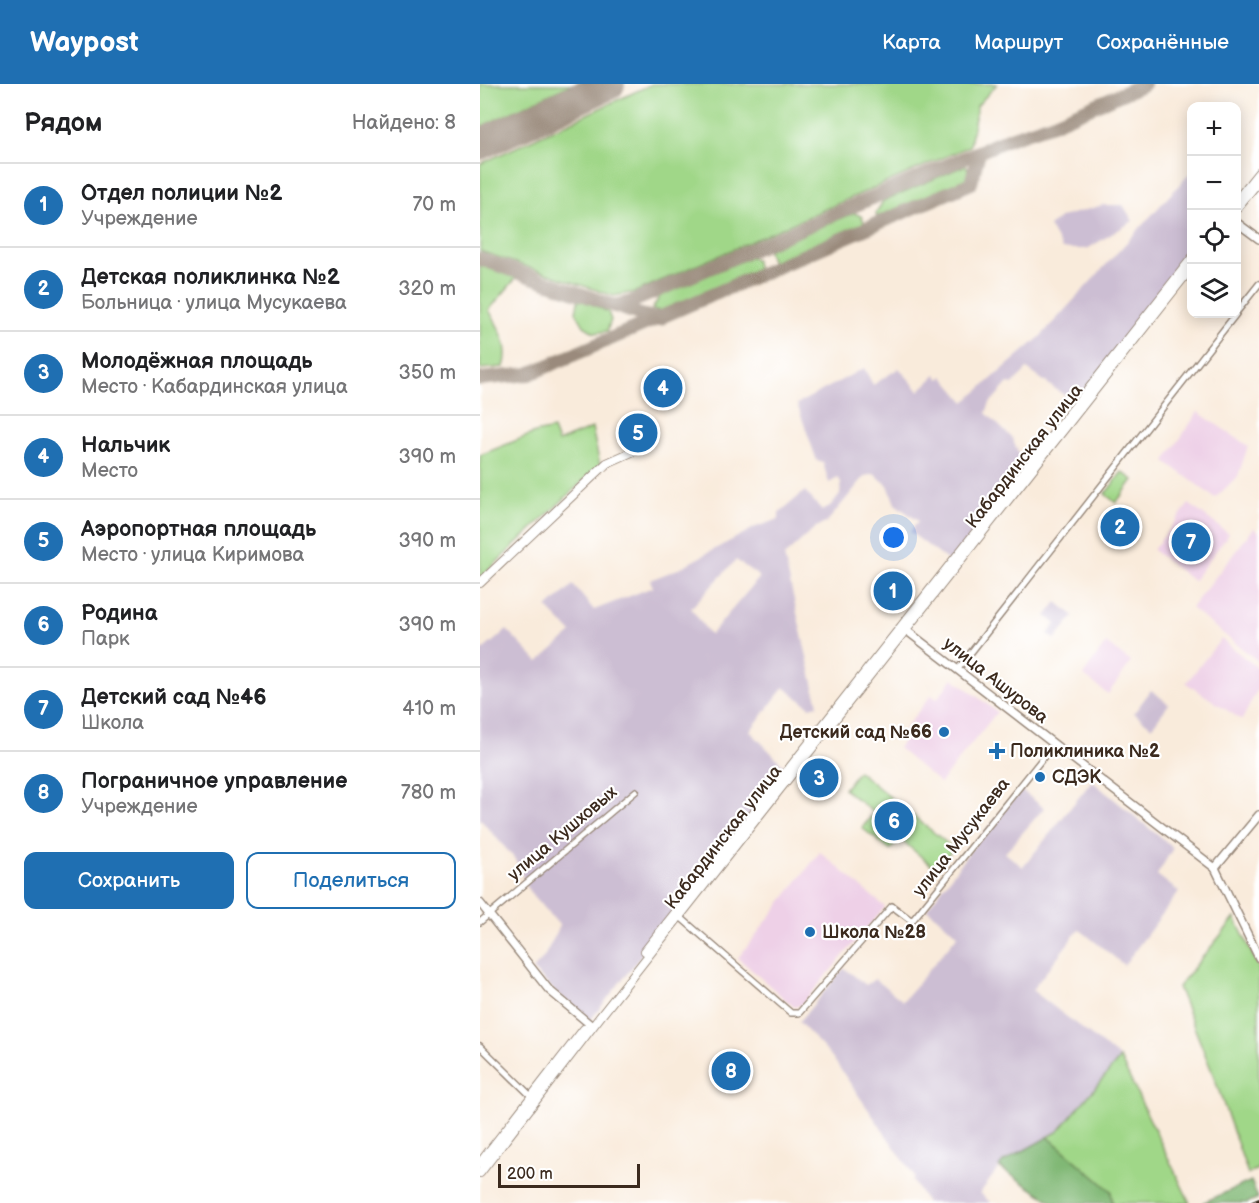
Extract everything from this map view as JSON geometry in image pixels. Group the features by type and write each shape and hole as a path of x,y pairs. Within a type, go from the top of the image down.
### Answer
{"main road":[{"path":"1241,195 1259,172"},
{"path":"1241,203 1259,181"},
{"name":"Кабардинская улица","path":"904,628 1187,263"},
{"name":"Кабардинская улица","path":"480,1163 1187,272"},
{"path":"480,583 608,463 634,451"},
{"name":"Кабардинская улица","path":"480,1173 590,1025"}],"street":[{"path":"1241,226 1259,239"},
{"path":"1241,307 1259,284"},
{"path":"958,669 1232,318"},
{"name":"улица Ашурова","path":"904,628 1215,868 1259,958"},
{"name":"улица Мусукаева","path":"677,915 791,1013 799,1013 892,906 912,921 1054,744"},
{"name":"улица Кушховых","path":"480,921 636,790"},
{"path":"1215,868 1259,815"},
{"path":"480,903 549,990 590,1025"},
{"path":"480,1047 531,1096"}],"shaded area":[{"path":"1187,176 1187,263 951,563 910,532 918,521 895,504 888,485 874,474 865,476 826,523 816,527 784,556 818,705 810,707 784,687 750,731 788,770 588,1023 533,970 544,957 560,926 529,891 515,859 480,819 480,652 507,630 538,662 572,633 547,608 573,585 594,610 653,587 650,580 678,569 756,527 779,519 779,513 805,491 822,511 829,507 840,495 841,482 838,478 829,483 823,463 817,461 797,404 864,368 873,385 899,368 919,391 936,375 940,379 943,376 965,402 1040,337","holes":["1027,369 1074,402 1024,465 1012,438 986,413 990,403 1008,383 1012,385","736,560 760,577 710,635 691,608"]},
{"path":"1103,205 1123,205 1133,221 1087,249 1062,249 1049,226 1061,217"},
{"path":"1198,412 1248,446 1238,476 1215,498 1165,461"},
{"path":"1189,504 1229,534 1193,581 1153,550"},
{"path":"1254,528 1259,532 1259,662 1191,608"},
{"path":"1057,602 1074,616 1055,639 1048,634 1056,624 1046,616"},
{"path":"1221,639 1259,669 1259,686 1242,720 1186,683"},
{"path":"1106,643 1131,662 1108,694 1083,675"},
{"name":"Детский сад №66","path":"953,678 997,712 940,783 898,748 908,734 904,730 931,695 937,699"},
{"path":"1151,690 1169,704 1152,727 1134,713"},
{"path":"1092,781 1173,848 1157,875 1179,892 1124,965 1079,929 1032,990 1120,1058 1059,1131 1003,1162 980,1193 991,1203 927,1203 912,1180 915,1177 832,1057 799,1022 844,968 866,985 875,979 903,1001 958,935 927,909 981,836 1021,790 1044,808 1005,853 1023,867"},
{"name":"Школа №28","path":"820,852 885,907 801,1005 794,1007 738,958"}],"green space":[{"path":"480,84 572,84 480,127"},
{"path":"652,84 997,84 977,106 970,146 635,292 614,296 480,251 480,164"},
{"path":"966,165 969,172 966,179 877,218 876,213 883,201"},
{"path":"854,213 861,216 865,223 772,263 767,249"},
{"path":"750,257 756,260 757,269 660,311 652,309 660,296 667,292"},
{"path":"480,263 517,277 489,310 505,344 504,367 480,369"},
{"path":"582,299 608,312 611,320 607,331 595,333 584,326 576,312 578,301"},
{"path":"592,428 600,465 480,578 480,455 535,433 553,429 558,442"},
{"path":"1122,472 1133,480 1116,503 1105,494"},
{"path":"858,771 953,848 936,869 900,839 890,850 862,828 874,813 844,789"},
{"path":"1235,918 1259,968 1259,1168 1248,1174 1213,1074 1178,987"},
{"path":"1120,1058 1190,1203 1112,1203 1111,1191 1048,1137 1059,1131"},
{"path":"1048,1137 1111,1191 1112,1203 1054,1203 999,1167 1003,1162"},
{"path":"1251,1181 1258,1198 1247,1203 1202,1203"}],"taxiway":[{"path":"614,306 631,302 1013,137 1052,124 1144,84"},
{"path":"480,379 529,374 971,183 979,152"},
{"path":"480,259 644,316 660,319"}],"runway":[{"path":"480,144 609,84"}],"railway":[{"path":"1252,1203 1259,1200"}],"place":[{"name":"Нальчик","path":"663,388"},
{"name":"Аэропортная площадь","path":"638,433"},
{"name":"Детская поликлинка №2","path":"1120,527"},
{"name":"Детский сад №46","path":"1191,542"},
{"name":"Отдел полиции №2","path":"893,591"},
{"name":"Детский сад №66","path":"944,732"},
{"name":"Поликлиника №2","path":"997,751"},
{"name":"СДЭК","path":"1040,777"},
{"name":"Молодёжная площадь","path":"819,778"},
{"name":"Родина","path":"894,821"},
{"name":"Школа №28","path":"810,932"},
{"name":"Пограничное управление","path":"731,1071"}]}
